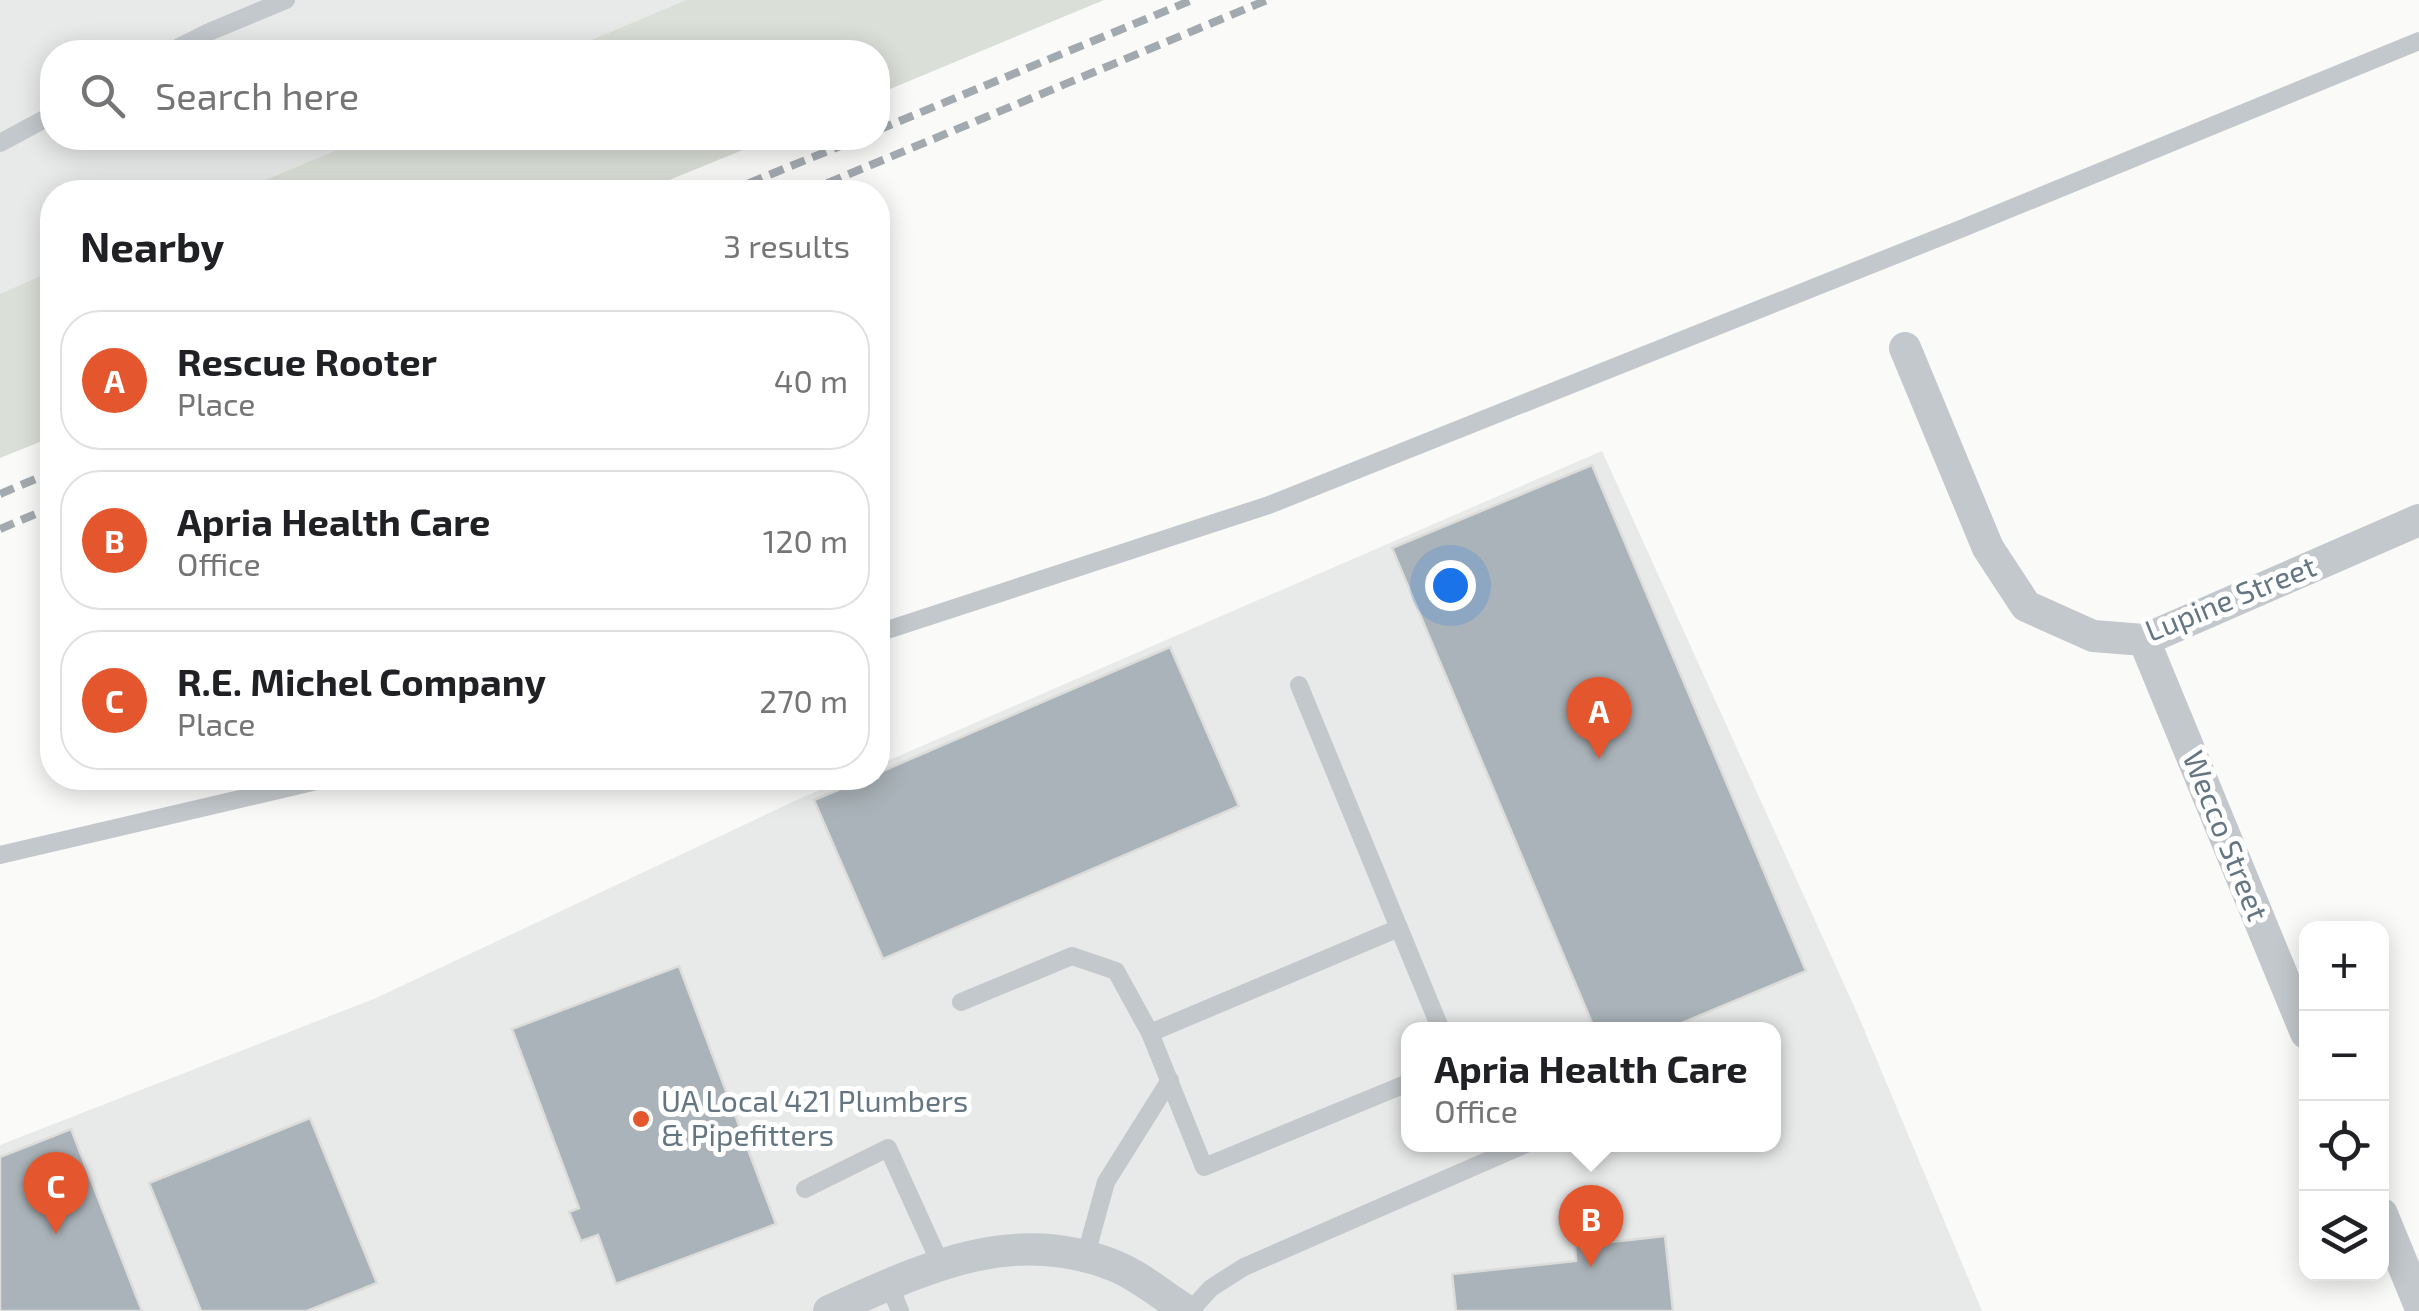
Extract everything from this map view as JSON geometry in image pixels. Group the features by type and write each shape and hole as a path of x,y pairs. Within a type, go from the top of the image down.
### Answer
{"street":[{"name":"Lupine Street","path":"1905,348 1988,548 2026,606 2092,636 2144,640 2419,520"},
{"name":"Wecco Street","path":"2144,640 2299,1015"},
{"path":"2389,1231 2419,1304"},
{"path":"829,1311 895,1298 942,1264 996,1250 1052,1249 1117,1266 1188,1311"}],"lane":[{"path":"193,40 286,0"},
{"path":"890,628 1270,506 2419,41"},
{"path":"0,143 40,121"},
{"path":"1299,685 1439,1022"},
{"path":"0,855 279,790"},
{"path":"1150,1033 1399,928"},
{"path":"961,1002 1072,956 1116,970 1150,1033 1204,1168 1401,1086"},
{"path":"1086,1258 1106,1182 1170,1080"},
{"path":"805,1189 888,1148 942,1264"},
{"path":"1188,1311 1210,1288 1244,1267 1508,1152"}],"shaded area":[{"path":"0,0 686,0 591,40 40,40 40,150 337,150 265,180 40,180 40,277 0,294"},
{"path":"686,0 1104,0 890,89 890,40 591,40"},
{"path":"337,150 743,150 669,180 265,180"},
{"path":"40,276 40,442 0,458 0,294"},
{"path":"1602,451 1858,1015 1982,1311 0,1311 0,1145 376,998 820,790 890,790 890,760"}],"building":[{"path":"1592,465 1806,971 1684,1022 1592,1022 1392,548"},
{"path":"1170,647 1239,806 883,959 814,800 838,790 890,790 890,768"},
{"name":"UA Local 421 Plumbers & Pipefitters","path":"679,966 776,1224 616,1284 598,1235 581,1241 569,1212 579,1208 512,1029"},
{"path":"310,1118 377,1283 307,1311 201,1311 149,1183"},
{"path":"71,1129 142,1311 0,1311 0,1157"},
{"path":"1665,1236 1673,1311 1456,1311 1452,1274 1576,1261 1575,1246"}],"railway":[{"path":"890,125 1192,0"},
{"path":"835,180 1267,0"},
{"path":"757,180 830,150"},
{"path":"0,494 40,477"},
{"path":"0,529 40,512"}],"place":[{"name":"Rescue Rooter","path":"1599,759"},
{"name":"UA Local 421 Plumbers & Pipefitters","path":"641,1119"},
{"name":"R.E. Michel Company","path":"56,1234"},
{"name":"Apria Health Care","path":"1591,1267"}]}
